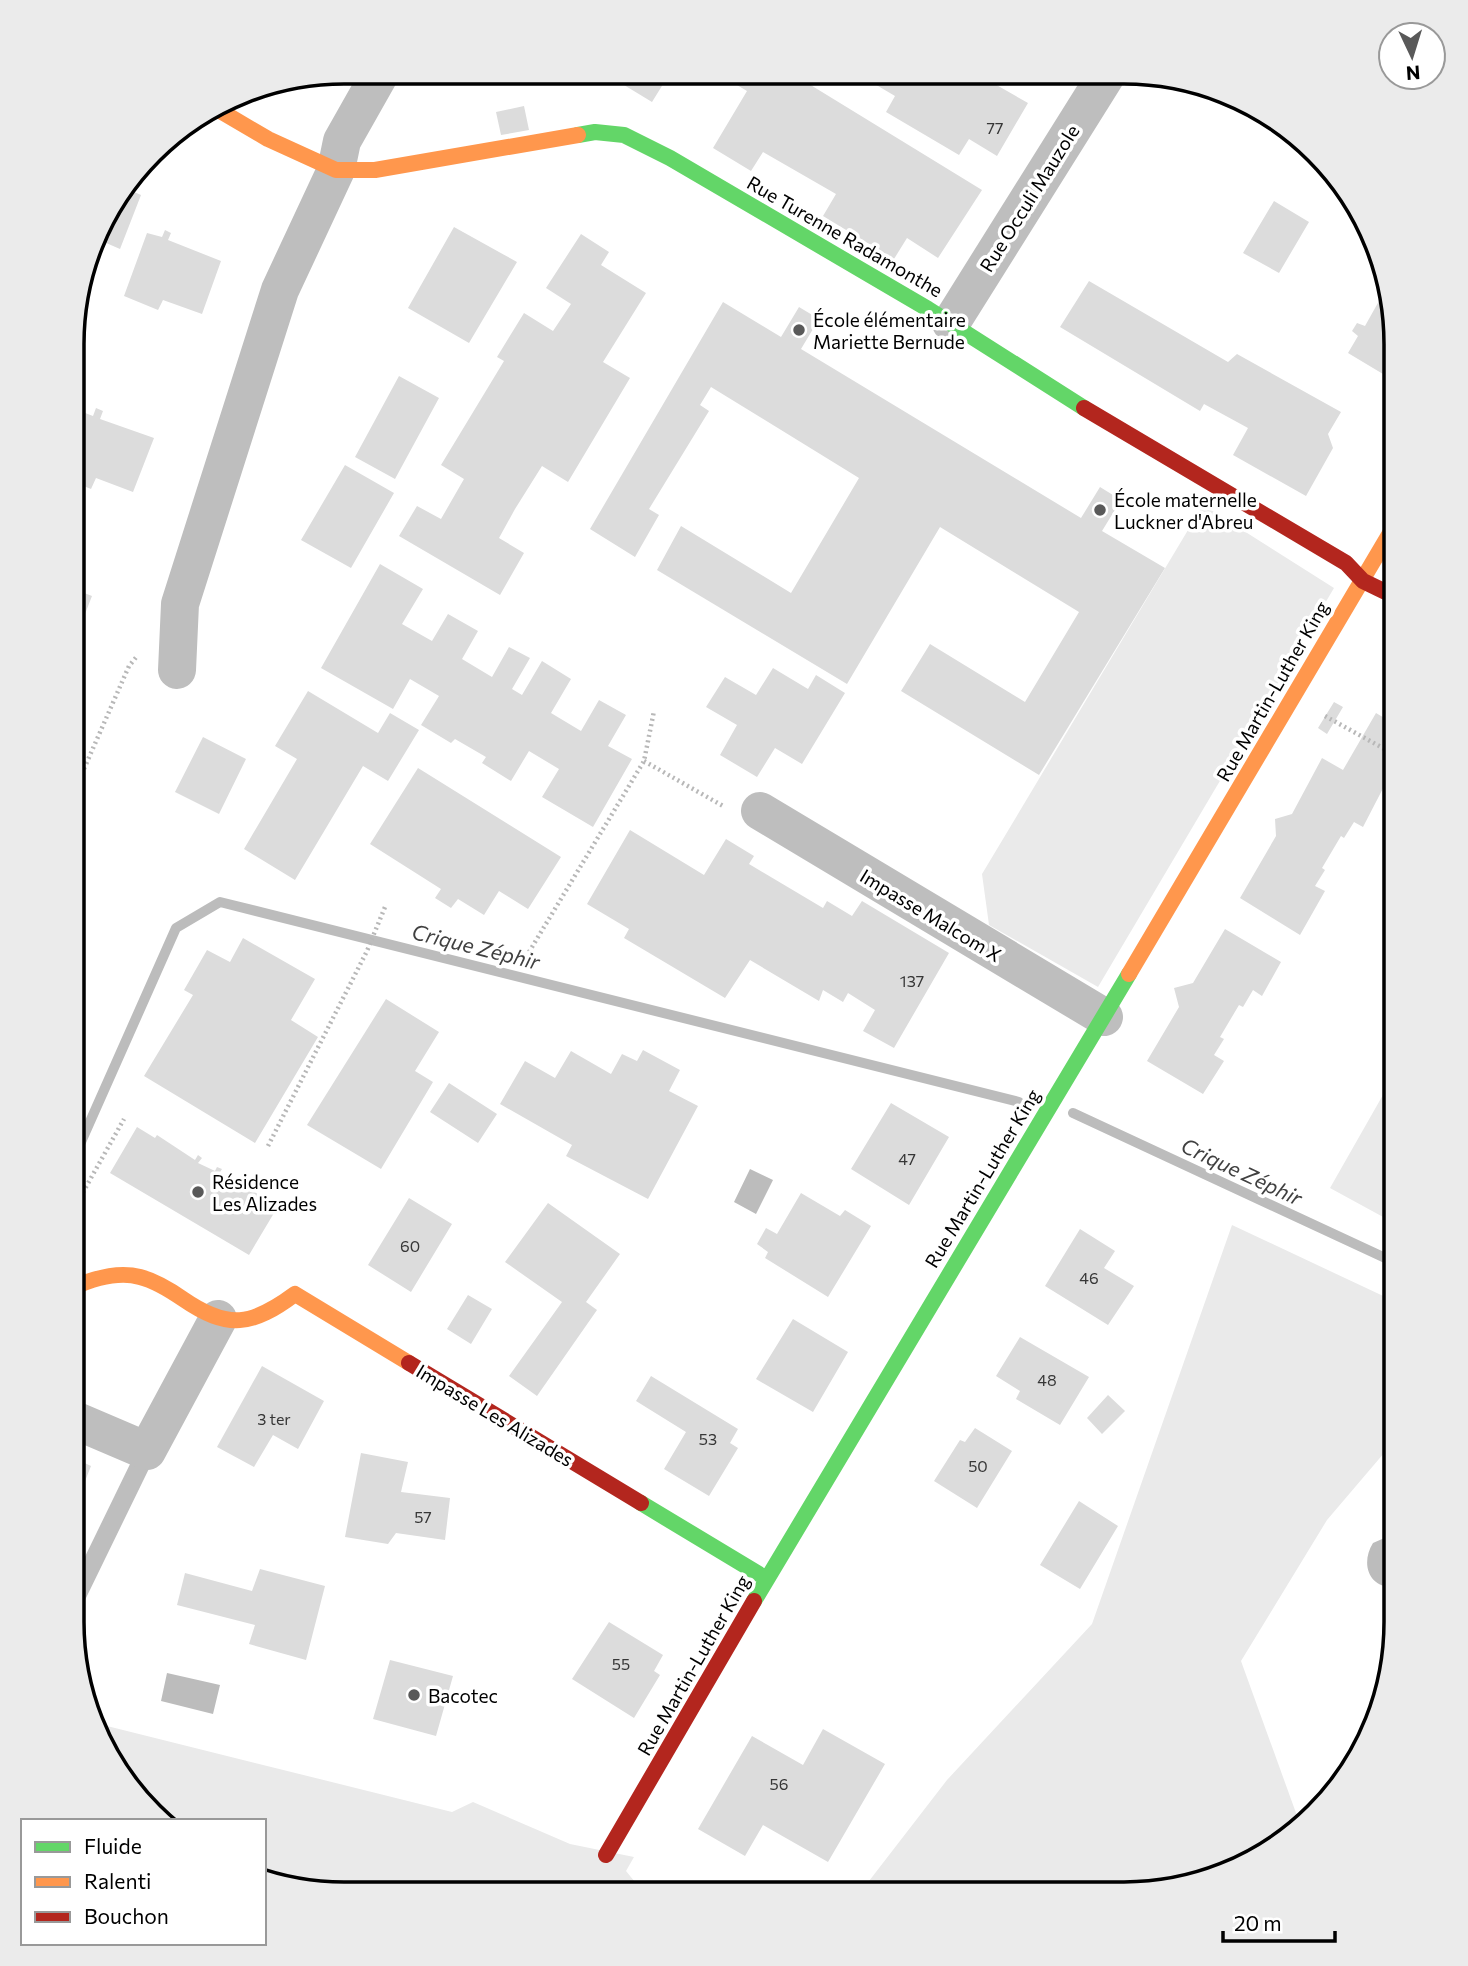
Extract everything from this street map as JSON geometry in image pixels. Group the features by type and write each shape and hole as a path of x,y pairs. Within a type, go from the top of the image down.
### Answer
{"street":[{"path":"177,670 180,604 280,290 336,170 342,141 374,84"},
{"name":"Rue Occuli Mauzole","path":"951,323 1101,84"},
{"path":"224,113 268,139 336,170"},
{"name":"Rue Turenne Radamonthe","path":"336,170 375,170 595,132 624,135 680,164 951,323 1140,443 1346,563 1363,581 1384,591"},
{"name":"Rue Martin-Luther King","path":"606,1856 767,1579 1294,698 1330,629 1384,544"},
{"name":"Impasse Malcom X","path":"760,811 1104,1017"},
{"path":"84,1284 107,1278 141,1277 218,1319 147,1451 84,1424"},
{"name":"Impasse Les Alizades","path":"218,1319 242,1321 272,1311 295,1294 767,1579"}],"lane":[{"path":"84,1580 147,1451"}],"path":[{"path":"84,769 129,666 180,604"},
{"path":"1294,698 1384,749"},
{"path":"529,953 644,761 654,711"},
{"path":"644,761 730,810 760,811"},
{"path":"268,1146 367,951 385,907"},
{"path":"84,1190 124,1119"}],"shaded area":[{"path":"1203,505 1334,588 1098,987 989,925 982,874"},
{"path":"1384,1093 1384,1217 1330,1188"},
{"path":"750,1169 773,1180 756,1214 734,1202"},
{"path":"1232,1225 1384,1296 1384,1453 1327,1520 1241,1661 1297,1815 1268,1838 1239,1855 1208,1868 1158,1880 868,1882 947,1780 1092,1624"},
{"path":"1384,1538 1384,1586 1373,1579 1367,1567 1373,1543"},
{"path":"167,1673 220,1685 213,1714 161,1701"},
{"path":"106,1726 452,1812 473,1802 570,1844 634,1857 626,1871 635,1882 344,1882 310,1880 277,1873 266,1870 266,1819 175,1819 160,1806 138,1780 119,1752"}],"building":[{"path":"625,84 663,84 652,102"},
{"path":"735,84 809,84 982,190 938,258 907,238 894,259 823,216 836,194 763,152 751,171 713,148 747,91"},
{"path":"875,84 995,84 1028,103 997,156 969,139 959,155 886,112 895,96"},
{"path":"524,106 529,130 501,135 496,112"},
{"path":"134,192 141,195 120,249 105,243"},
{"path":"1274,201 1309,222 1279,273 1243,253"},
{"path":"454,227 517,262 469,343 408,308"},
{"path":"165,230 171,233 168,240 221,261 202,314 163,300 158,310 124,296 147,233 162,237"},
{"path":"581,234 609,252 601,265 646,293 603,362 630,378 568,482 542,466 515,509 499,538 524,553 500,595 399,536 417,506 441,519 464,479 441,465 504,361 497,357 524,313 553,331 571,304 546,288"},
{"path":"1089,281 1228,362 1237,354 1341,412 1328,434 1333,448 1306,496 1233,455 1248,428 1204,404 1200,411 1060,327"},
{"path":"1380,299 1384,375 1348,353 1358,336 1352,331 1357,323 1365,326"},
{"path":"723,302 781,337 799,307 819,319 801,349 1081,518 1100,487 1121,500 1102,531 1165,568 1039,775 901,691 930,644 1025,702 1079,612 940,527 847,684 657,570 681,526 791,593 859,478 711,387 700,405 709,411 649,509 659,515 635,557 590,529"},
{"path":"399,376 439,398 395,479 355,457"},
{"path":"96,408 103,411 100,419 154,438 133,492 96,478 91,489 84,486 84,413 93,416"},
{"path":"345,465 394,493 351,568 301,540"},
{"path":"380,564 423,589 402,624 432,641 448,614 478,631 462,659 492,677 509,647 530,658 512,689 522,695 542,661 571,679 551,713 581,731 599,700 626,715 608,746 632,759 593,827 542,797 559,769 529,751 511,781 482,763 486,757 455,739 451,743 421,725 439,696 410,679 393,709 321,668"},
{"path":"84,593 92,596 84,616"},
{"path":"773,668 808,689 816,675 845,693 802,764 775,748 757,777 720,755 737,725 706,707 725,677 756,695"},
{"path":"308,691 378,733 390,713 419,730 388,781 363,766 295,880 244,849 297,759 275,746"},
{"path":"1334,702 1343,707 1327,734 1318,728"},
{"path":"1376,713 1384,718 1384,786 1363,827 1354,822 1344,838 1341,836 1322,868 1325,870 1315,886 1325,891 1300,935 1240,898 1276,836 1275,819 1292,814 1322,758 1343,770"},
{"path":"203,737 246,759 219,814 175,792"},
{"path":"418,768 561,857 528,909 499,891 484,915 458,899 451,908 435,898 441,889 370,844"},
{"path":"630,830 704,875 726,839 754,856 749,864 823,908 827,901 852,916 862,901 949,953 894,1048 863,1031 875,1010 848,993 843,1002 823,990 819,1001 750,960 725,998 624,938 629,929 587,904"},
{"path":"1225,929 1281,962 1262,996 1253,990 1243,1007 1239,1005 1220,1037 1224,1039 1214,1055 1224,1061 1203,1094 1147,1061 1179,1007 1174,988 1193,983"},
{"path":"243,938 315,979 291,1020 318,1037 255,1143 144,1076 193,995 184,990 207,950 230,962"},
{"path":"386,999 439,1032 415,1071 433,1082 381,1169 307,1125"},
{"path":"643,1050 680,1070 669,1091 698,1106 648,1199 566,1156 572,1145 500,1104 525,1061 555,1078 571,1051 611,1074 622,1054 637,1061"},
{"path":"449,1083 497,1114 478,1143 430,1112"},
{"path":"891,1103 949,1137 909,1205 851,1169"},
{"name":"Résidence Les Alizades","path":"137,1127 155,1138 157,1135 195,1160 198,1155 202,1158 198,1163 215,1171 217,1167 222,1169 219,1174 252,1190 277,1208 249,1255 110,1173"},
{"path":"801,1193 840,1216 845,1210 871,1226 828,1297 765,1258 768,1252 757,1244 766,1228 777,1234"},
{"path":"409,1198 452,1224 411,1292 368,1265"},
{"path":"548,1203 620,1254 586,1302 597,1310 537,1396 509,1376 562,1302 505,1262"},
{"path":"1080,1229 1115,1251 1104,1268 1134,1286 1108,1325 1045,1286"},
{"path":"468,1295 492,1309 471,1344 447,1329"},
{"path":"793,1319 848,1352 813,1412 756,1379"},
{"path":"1020,1337 1089,1377 1060,1425 1016,1399 1020,1391 996,1376"},
{"path":"262,1366 324,1401 298,1449 273,1435 254,1467 217,1447"},
{"path":"651,1376 738,1429 730,1443 738,1448 709,1496 664,1469 686,1432 636,1401"},
{"path":"1108,1395 1125,1411 1102,1434 1087,1418"},
{"path":"975,1428 1012,1451 977,1508 934,1481 960,1440 965,1442"},
{"path":"361,1453 408,1462 401,1492 450,1498 445,1540 396,1533 388,1544 345,1537"},
{"path":"84,1463 91,1466 84,1484"},
{"path":"1079,1501 1118,1526 1080,1589 1040,1565"},
{"path":"260,1569 325,1586 306,1660 249,1644 255,1625 177,1605 185,1573 252,1591"},
{"path":"609,1622 663,1655 654,1671 660,1675 634,1718 572,1679"},
{"name":"Bacotec","path":"390,1660 453,1676 436,1736 373,1719"},
{"path":"823,1729 885,1764 828,1862 763,1825 745,1856 698,1829 752,1736 803,1765"}],"waterway":[{"name":"Crique Zéphir","path":"84,1135 176,928 220,902 1019,1102"},
{"name":"Crique Zéphir","path":"1073,1113 1384,1257"}],"traffic: fast":[{"path":"578,135 595,132 624,135 670,158 928,309 1084,408"},
{"path":"754,1601 1129,974"},
{"path":"641,1503 767,1579"}],"traffic: slow":[{"path":"224,113 268,139 336,170 375,170 578,135"},
{"path":"1129,974 1384,543"},
{"path":"84,1284 105,1277 132,1275 157,1283 213,1316 240,1320 266,1313 295,1294 409,1363"}],"traffic: jam":[{"path":"1084,408 1346,563 1363,581 1384,591"},
{"path":"409,1363 641,1503"},
{"path":"606,1855 754,1601"}],"place":[{"name":"École élémentaire Mariette Bernude","path":"799,330"},
{"name":"École maternelle Luckner d'Abreu","path":"1100,510"},
{"name":"Résidence Les Alizades","path":"198,1192"},
{"name":"Bacotec","path":"414,1695"}]}
